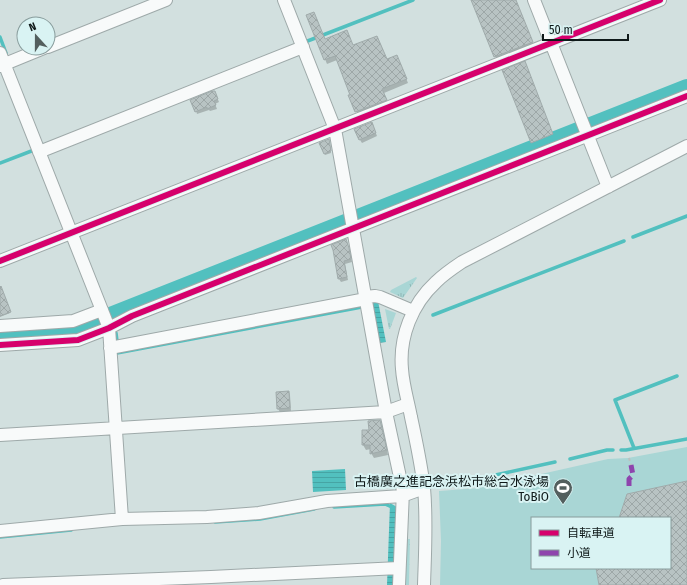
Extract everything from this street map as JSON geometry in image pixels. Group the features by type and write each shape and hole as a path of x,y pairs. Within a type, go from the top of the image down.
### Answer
{"street":[{"path":"56,43 166,0"},
{"path":"284,0 335,129 386,412 403,491 394,568 399,585"},
{"path":"534,0 608,187"},
{"path":"0,260 660,0"},
{"path":"39,152 303,47"},
{"path":"18,56 1,61 39,152 105,319 110,348 122,519"},
{"path":"0,326 73,322 132,316 352,224 586,131 687,96"},
{"path":"424,585 426,541 424,488 416,438 402,371 401,358 405,334 413,311 436,281 462,262 687,146"},
{"path":"110,348 376,296 413,311"},
{"path":"0,345 78,340 105,319"},
{"path":"0,435 386,412 408,404"},
{"path":"0,531 122,519 207,517 251,514 327,501 402,496 424,488"},
{"path":"3,585 394,568"}],"path":[{"path":"629,458 631,465"}],"green space":[{"path":"416,277 417,278 403,298 390,292 391,290"},
{"path":"385,309 396,313 390,329 389,329"},
{"name":"古橋廣之進記念浜松市総合水泳場 ToBiO","path":"687,447 687,585 440,585 441,541 439,491 479,488 608,459 628,458"},
{"path":"405,539 410,539 409,585 403,585"}],"water":[{"path":"378,301 386,342 379,343 372,302"},
{"path":"345,469 346,490 313,492 312,471"},
{"path":"390,503 397,507 394,585 387,585"}],"building":[{"path":"471,0 516,0 533,42 494,57"},
{"path":"314,12 325,39 347,30 353,45 377,36 387,59 397,55 407,79 382,89 387,100 355,112 335,56 324,60 306,15"},
{"path":"525,61 553,134 531,143 502,70"},
{"path":"215,91 218,99 214,101 216,105 195,112 190,100"},
{"path":"372,122 376,133 359,140 354,129"},
{"path":"329,139 331,151 324,154 319,143"},
{"path":"346,239 351,259 344,261 347,277 338,279 331,245"},
{"path":"1,286 11,312 0,316 0,287"},
{"path":"289,391 290,408 277,409 276,392"},
{"path":"380,420 387,450 370,454 370,445 362,445 362,430 369,430 368,421"},
{"path":"687,481 687,585 599,585 596,569 671,569 671,517 619,517 627,494"}],"waterway":[{"path":"305,42 413,0"},
{"path":"0,37 6,53"},
{"path":"0,335 75,331 687,89"},
{"path":"0,163 34,150"},
{"path":"633,237 687,216"},
{"path":"433,315 624,241"},
{"path":"117,352 362,307"},
{"path":"116,333 117,341"},
{"path":"634,448 615,400 677,376"},
{"path":"621,450 687,439"},
{"path":"570,459 607,450 613,450"},
{"path":"491,476 555,462"},
{"path":"476,479 486,477"},
{"path":"334,507 385,504 394,508"},
{"path":"215,522 260,519 314,509"},
{"path":"0,537 71,530"}],"marked path":[{"path":"629,486 629,479 633,475 631,465"}],"cycle path":[{"path":"0,261 660,0"},
{"path":"0,345 78,340 109,328 132,316 687,96"}],"place":[{"name":"古橋廣之進記念浜松市総合水泳場 ToBiO","path":"563,505"}]}
